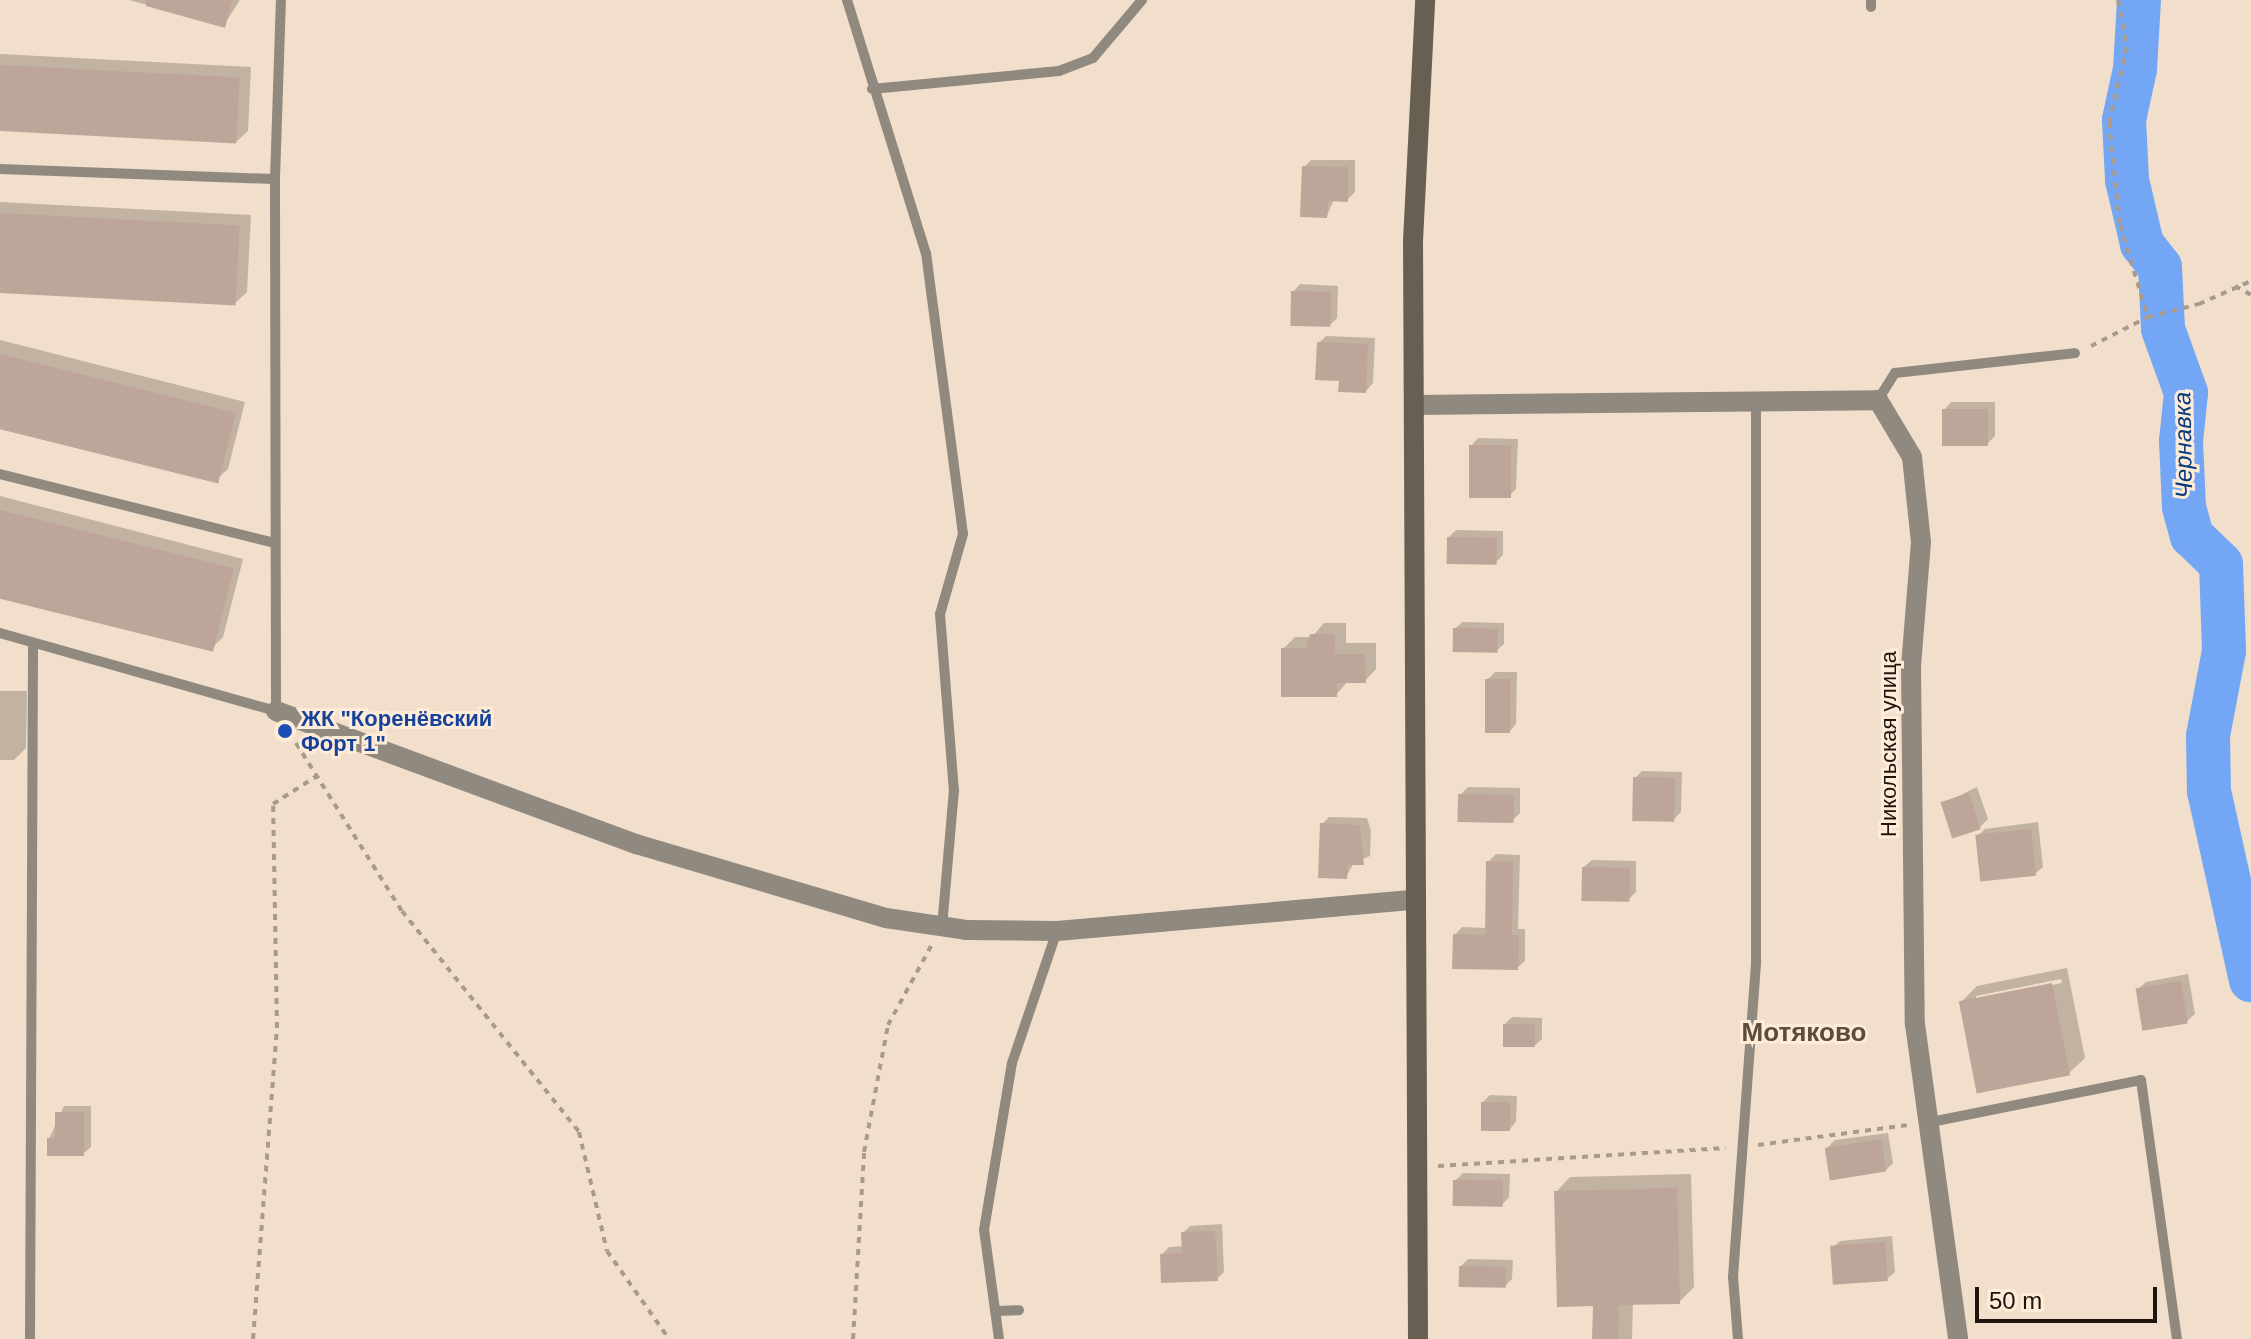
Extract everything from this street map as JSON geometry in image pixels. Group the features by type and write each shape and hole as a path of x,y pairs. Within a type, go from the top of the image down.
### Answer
{"main road":[{"path":"1418,1339 1414,900 1415,134 1425,0"}],"street":[{"path":"1415,405 1878,400"},
{"name":"Никольская улица","path":"1878,400 1912,457 1921,542 1912,712 1915,1024 1926,1123 1958,1339"},
{"path":"276,711 636,844 886,918 942,926 1057,931 1414,900"}],"lane":[{"path":"0,633 276,711 275,179 281,0"},
{"path":"847,0 872,89 926,253 963,534 940,614 954,790 942,926"},
{"path":"872,89 1059,71 1093,58 1142,0"},
{"path":"0,169 275,179"},
{"path":"1878,400 1895,373 2075,353"},
{"path":"1738,1339 1733,1277 1740,1148 1756,963 1756,403"},
{"path":"0,474 275,543"},
{"path":"30,1339 33,643"},
{"path":"999,1339 984,1230 1012,1063 1057,931"},
{"path":"1926,1123 2141,1080 2177,1339"},
{"path":"995,1311 1019,1310"}],"path":[{"path":"2118,0 2127,47 2109,122 2120,225 2148,317"},
{"path":"2075,353 2148,317 2199,304 2251,281"},
{"path":"2235,286 2251,295"},
{"path":"276,711 402,911 579,1132 607,1251 669,1339"},
{"path":"253,1339 277,1028 273,804 317,776"},
{"path":"853,1339 864,1152 888,1025 942,926"},
{"path":"1416,1167 1740,1148 1926,1123"}],"building":[{"path":"146,0 232,0 225,28 146,6"},
{"path":"0,65 240,78 236,143 0,131"},
{"path":"1302,166 1348,167 1348,202 1328,201 1327,218 1300,217"},
{"path":"0,213 240,226 235,305 0,293"},
{"path":"1291,291 1331,292 1330,327 1290,326"},
{"path":"1317,342 1368,344 1366,393 1338,392 1339,381 1315,380"},
{"path":"0,354 236,413 218,484 0,429"},
{"path":"1942,409 1988,409 1988,446 1942,446"},
{"path":"1469,445 1511,445 1511,498 1469,498"},
{"path":"0,510 234,568 213,652 0,599"},
{"path":"1447,537 1497,538 1497,565 1447,564"},
{"path":"1453,628 1498,629 1498,653 1453,652"},
{"path":"1310,634 1335,634 1335,654 1365,654 1366,683 1337,683 1337,697 1281,697 1281,648 1306,648"},
{"path":"1485,679 1510,679 1510,733 1485,733"},
{"path":"1633,777 1675,778 1674,822 1632,821"},
{"path":"1969,793 1981,829 1952,838 1940,802"},
{"path":"1458,794 1514,795 1514,823 1458,822"},
{"path":"1320,823 1360,825 1364,865 1348,865 1347,879 1318,878"},
{"path":"2031,829 2036,876 1980,882 1975,835"},
{"path":"1486,861 1513,862 1512,935 1519,935 1518,970 1452,969 1453,934 1485,935"},
{"path":"1582,867 1630,868 1629,902 1581,901"},
{"path":"2181,981 2188,1023 2142,1031 2136,988"},
{"path":"2052,983 2070,1075 1977,1093 1959,1001"},
{"path":"1503,1024 1535,1024 1535,1047 1503,1047"},
{"path":"1481,1102 1510,1102 1510,1131 1481,1131"},
{"path":"55,1112 84,1112 84,1156 47,1156 47,1138 55,1138"},
{"path":"1881,1139 1886,1172 1830,1181 1825,1148"},
{"path":"1453,1180 1503,1181 1503,1207 1453,1206"},
{"path":"1677,1188 1680,1304 1619,1305 1618,1339 1592,1339 1593,1306 1557,1307 1554,1191"},
{"path":"1215,1231 1218,1281 1161,1283 1160,1254 1182,1253 1181,1232"},
{"path":"1885,1242 1888,1281 1833,1285 1830,1246"},
{"path":"1459,1266 1506,1267 1506,1288 1459,1287"}],"waterway":[{"name":"Чернавка","path":"2139,0 2135,69 2124,120 2127,180 2142,244 2160,267 2163,329 2186,393 2181,441 2184,507 2192,536 2221,564 2224,651 2208,736 2209,791 2251,980"}],"place":[{"name":"ЖК \"Коренёвский Форт 1\"","path":"285,731"}],"district":[{"name":"Мотяково","path":"1804,1033"}]}
